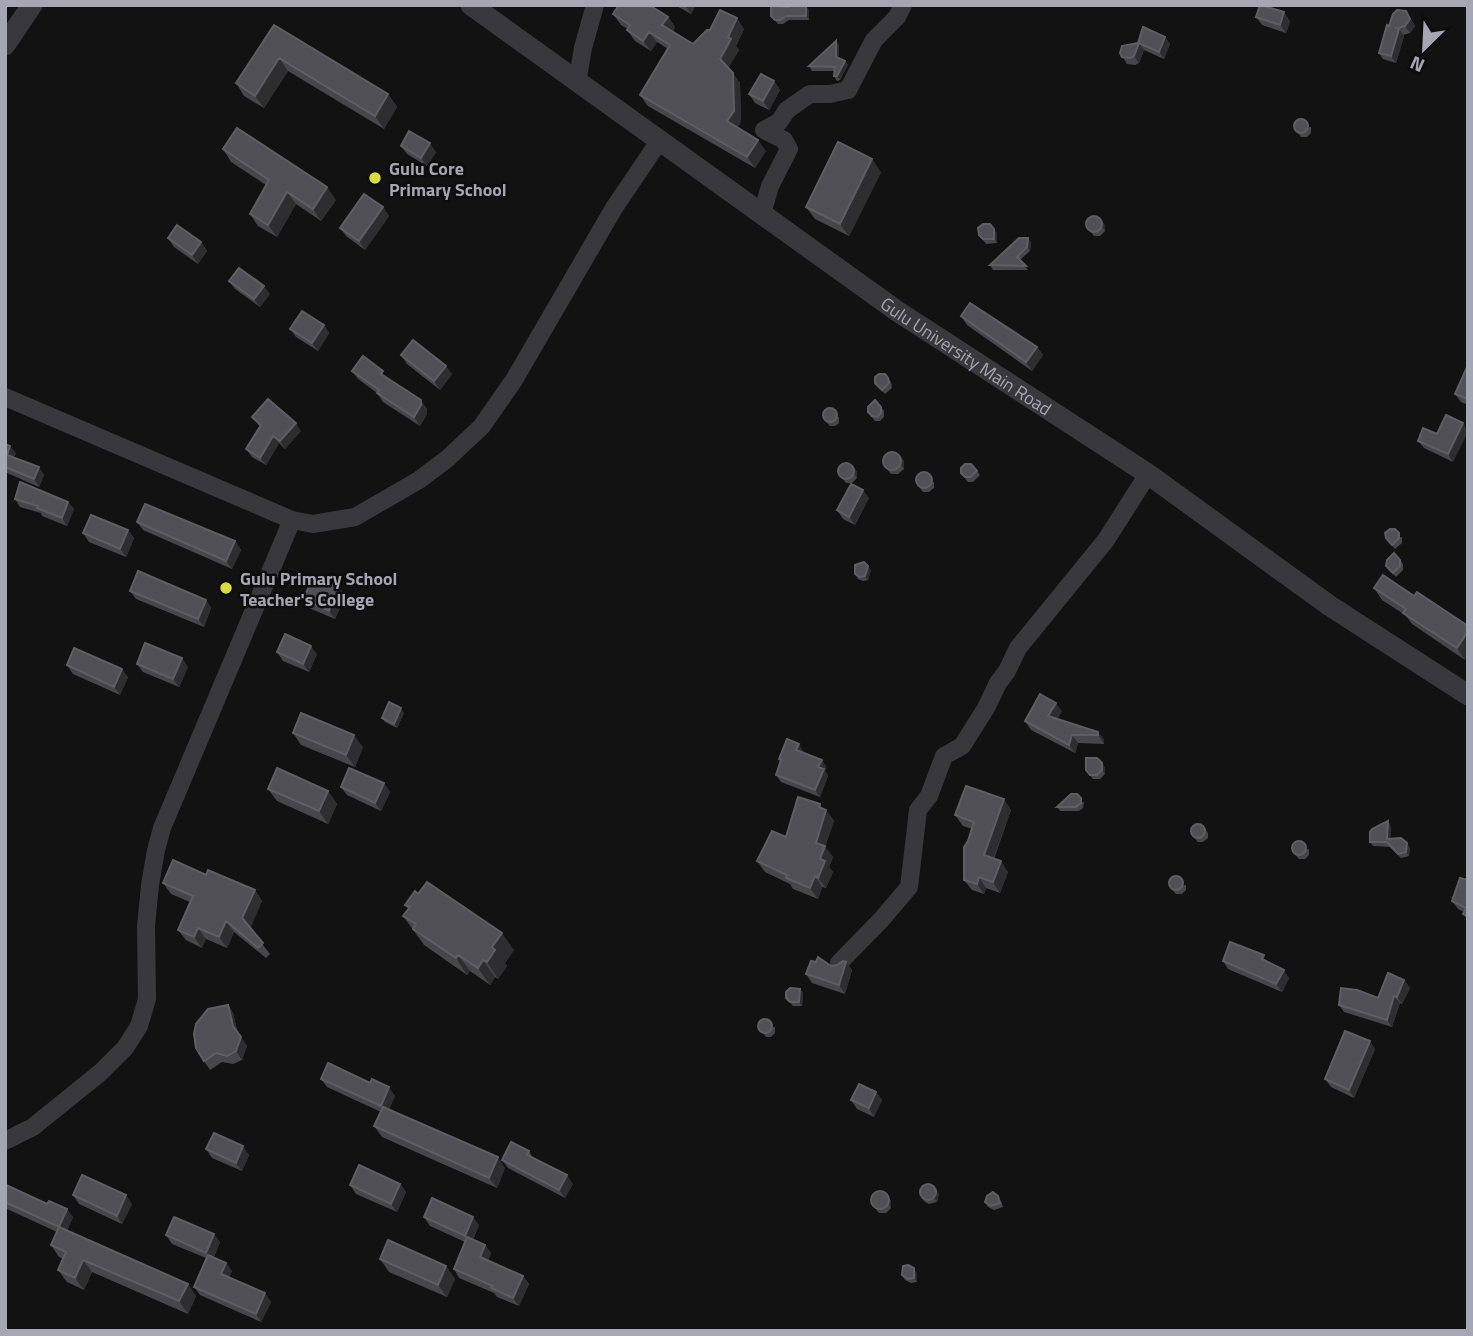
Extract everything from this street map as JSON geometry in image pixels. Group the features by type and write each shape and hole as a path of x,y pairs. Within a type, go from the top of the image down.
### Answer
{"street":[{"path":"5,45 32,5"},
{"name":"Gulu University Main Road","path":"471,5 897,311 1148,474 1330,606 1468,695"},
{"path":"577,83 595,5"},
{"path":"762,214 770,186 789,149 784,140 764,130 779,122 787,110 810,94 848,90 874,40 897,16 903,5"},
{"path":"5,397 292,520 313,524 355,517 419,480 447,459 481,426 514,380 614,208 660,140"},
{"path":"838,963 909,887 918,810 929,796 944,756 962,746 1018,648 1106,540 1148,474"},
{"path":"5,1141 33,1127 101,1072 125,1048 139,1026 147,999 146,926 150,885 162,828 292,520"}],"building":[{"path":"619,5 649,5 668,17 662,25 693,44 710,30 720,10 737,18 728,37 731,39 720,59 733,73 734,111 727,121 758,140 747,157 640,95 670,45 649,32 643,41 627,30 630,25 613,14"},
{"path":"806,5 806,16 786,16 775,20 771,16 771,6"},
{"path":"1260,5 1284,12 1280,25 1256,17"},
{"path":"1397,10 1406,11 1410,19 1405,26 1397,28 1399,29 1391,56 1379,53 1387,25 1389,26"},
{"path":"274,25 388,94 375,116 279,58 255,96 236,83"},
{"path":"1143,27 1165,37 1159,52 1139,43 1134,56 1122,57 1122,46 1138,43"},
{"path":"836,41 836,57 845,61 837,76 834,76 835,67 809,66"},
{"path":"761,74 774,81 763,101 749,94"},
{"path":"1301,119 1306,121 1306,131 1301,133 1296,131 1294,126 1296,121"},
{"path":"237,128 327,187 313,209 287,192 268,225 250,214 269,180 223,149"},
{"path":"409,131 430,143 421,158 401,146"},
{"path":"838,142 872,159 840,224 806,207"},
{"path":"364,194 383,207 359,241 340,228"},
{"path":"1094,216 1100,218 1100,230 1094,232 1088,230 1086,224 1088,218"},
{"path":"983,224 990,224 994,229 994,239 983,239 979,235 978,228"},
{"path":"177,225 201,242 192,255 168,238"},
{"path":"1019,238 1028,238 1027,247 1017,257 1026,266 990,265"},
{"path":"239,268 264,286 254,299 229,281"},
{"path":"970,303 1037,347 1026,362 961,316"},
{"path":"302,311 324,325 312,343 290,329"},
{"path":"413,340 446,366 434,381 401,355"},
{"path":"363,356 383,371 381,374 421,400 414,417 377,393 379,390 352,371"},
{"path":"1468,365 1468,399 1455,394"},
{"path":"885,374 889,383 882,390 875,383 875,377"},
{"path":"268,399 296,423 280,441 273,436 260,458 246,449 261,425 252,417"},
{"path":"875,400 881,407 881,413 877,417 868,412 868,407"},
{"path":"830,408 835,410 835,420 830,422 825,420 823,415 825,410"},
{"path":"1446,415 1463,423 1448,454 1418,441 1423,428 1437,434"},
{"path":"5,444 10,446 7,455 39,467 34,479 5,467"},
{"path":"888,452 896,452 901,461 899,468 888,470 883,465 883,457"},
{"path":"846,463 852,465 852,477 846,479 840,477 838,471 840,465"},
{"path":"965,464 971,464 977,471 970,477 961,473"},
{"path":"924,472 932,480 924,488 916,480"},
{"path":"20,482 68,502 62,518 37,508 38,506 15,499"},
{"path":"851,484 863,490 849,517 837,510"},
{"path":"145,504 235,541 226,561 137,522"},
{"path":"91,515 128,530 120,549 83,533"},
{"path":"1390,529 1399,533 1399,538 1392,545 1385,533"},
{"path":"1394,553 1400,560 1400,566 1393,573 1386,566 1387,560"},
{"path":"864,562 868,566 865,576 860,577 855,574 855,565"},
{"path":"138,571 206,600 198,619 130,591"},
{"path":"1383,575 1414,596 1417,592 1468,626 1468,631 1457,648 1403,613 1406,609 1374,588"},
{"path":"314,576 339,587 329,611 303,599"},
{"path":"285,634 311,646 303,664 277,652"},
{"path":"145,643 182,658 173,679 137,664"},
{"path":"74,648 122,669 114,687 67,665"},
{"path":"1040,694 1056,703 1048,716 1098,732 1098,735 1072,735 1069,745 1025,721"},
{"path":"389,702 401,708 394,724 382,718"},
{"path":"301,713 354,735 346,755 293,733"},
{"path":"787,739 799,744 796,750 822,760 818,767 824,769 815,790 776,775"},
{"path":"1086,758 1097,758 1102,763 1102,770 1097,775 1090,775 1086,770"},
{"path":"277,768 328,791 319,811 268,789"},
{"path":"349,768 384,783 375,803 341,787"},
{"path":"966,786 1004,799 984,855 1001,861 993,882 979,877 977,884 964,880 964,847 974,822 955,815"},
{"path":"1071,794 1077,794 1081,803 1076,807 1057,807"},
{"path":"798,797 820,804 819,807 826,810 816,843 825,846 820,859 825,861 818,878 815,876 810,888 757,861 772,831 786,837"},
{"path":"1388,821 1387,839 1401,838 1407,843 1406,852 1398,854 1387,842 1370,842 1372,829"},
{"path":"1198,824 1203,826 1203,836 1198,838 1193,836 1191,831 1193,826"},
{"path":"1296,841 1302,841 1306,848 1302,855 1296,855 1292,851 1292,845"},
{"path":"173,860 206,875 208,870 255,890 242,918 263,943 258,948 226,921 219,937 198,928 194,937 178,930 193,896 163,883"},
{"path":"1176,876 1181,878 1181,888 1176,890 1171,888 1169,883 1171,878"},
{"path":"1460,878 1468,880 1468,916 1463,914 1466,908 1452,901"},
{"path":"427,882 502,933 492,947 495,950 487,962 483,960 478,968 458,955 456,958 413,929 416,924 403,916 410,907 405,905 415,891 418,894"},
{"path":"1230,942 1264,955 1262,959 1284,970 1276,984 1223,961"},
{"path":"818,957 831,966 846,962 839,985 806,974 811,961 816,962"},
{"path":"1388,973 1404,980 1397,997 1394,996 1387,1020 1339,1005 1341,988 1357,990 1378,998"},
{"path":"790,988 800,989 799,1002 790,1002 786,998 786,992"},
{"path":"228,1005 233,1026 241,1037 236,1051 227,1056 216,1053 204,1061 196,1048 196,1024 208,1009"},
{"path":"765,1019 770,1021 770,1031 765,1033 760,1031 758,1026 760,1021"},
{"path":"1345,1031 1370,1041 1349,1090 1325,1079"},
{"path":"328,1063 370,1083 372,1079 389,1087 381,1106 321,1079"},
{"path":"859,1084 876,1092 869,1108 851,1100"},
{"path":"383,1107 498,1157 489,1178 374,1126"},
{"path":"214,1133 243,1146 236,1163 206,1149"},
{"path":"511,1142 529,1151 527,1155 567,1175 559,1190 502,1160"},
{"path":"359,1165 400,1184 391,1204 350,1185"},
{"path":"82,1175 126,1195 117,1216 73,1195"},
{"path":"928,1184 934,1186 934,1198 928,1200 922,1198 920,1192 922,1186"},
{"path":"6,1185 47,1204 49,1201 67,1209 59,1227 5,1202"},
{"path":"880,1191 886,1194 889,1200 886,1206 880,1209 874,1206 871,1200 874,1194"},
{"path":"993,1192 1000,1203 991,1206 985,1202 987,1196"},
{"path":"432,1198 473,1217 465,1236 424,1217"},
{"path":"174,1217 214,1234 206,1253 166,1235"},
{"path":"59,1227 188,1284 179,1301 83,1260 75,1278 58,1270 66,1252 51,1245"},
{"path":"467,1237 485,1245 480,1257 523,1276 513,1298 454,1269"},
{"path":"388,1240 446,1266 438,1285 380,1259"},
{"path":"208,1255 226,1263 221,1274 265,1293 256,1314 194,1287"},
{"path":"903,1266 914,1268 914,1278 908,1279 902,1275"}],"place":[{"name":"Gulu Core Primary School","path":"375,178"},
{"name":"Gulu Primary School Teacher's College","path":"226,588"}]}
